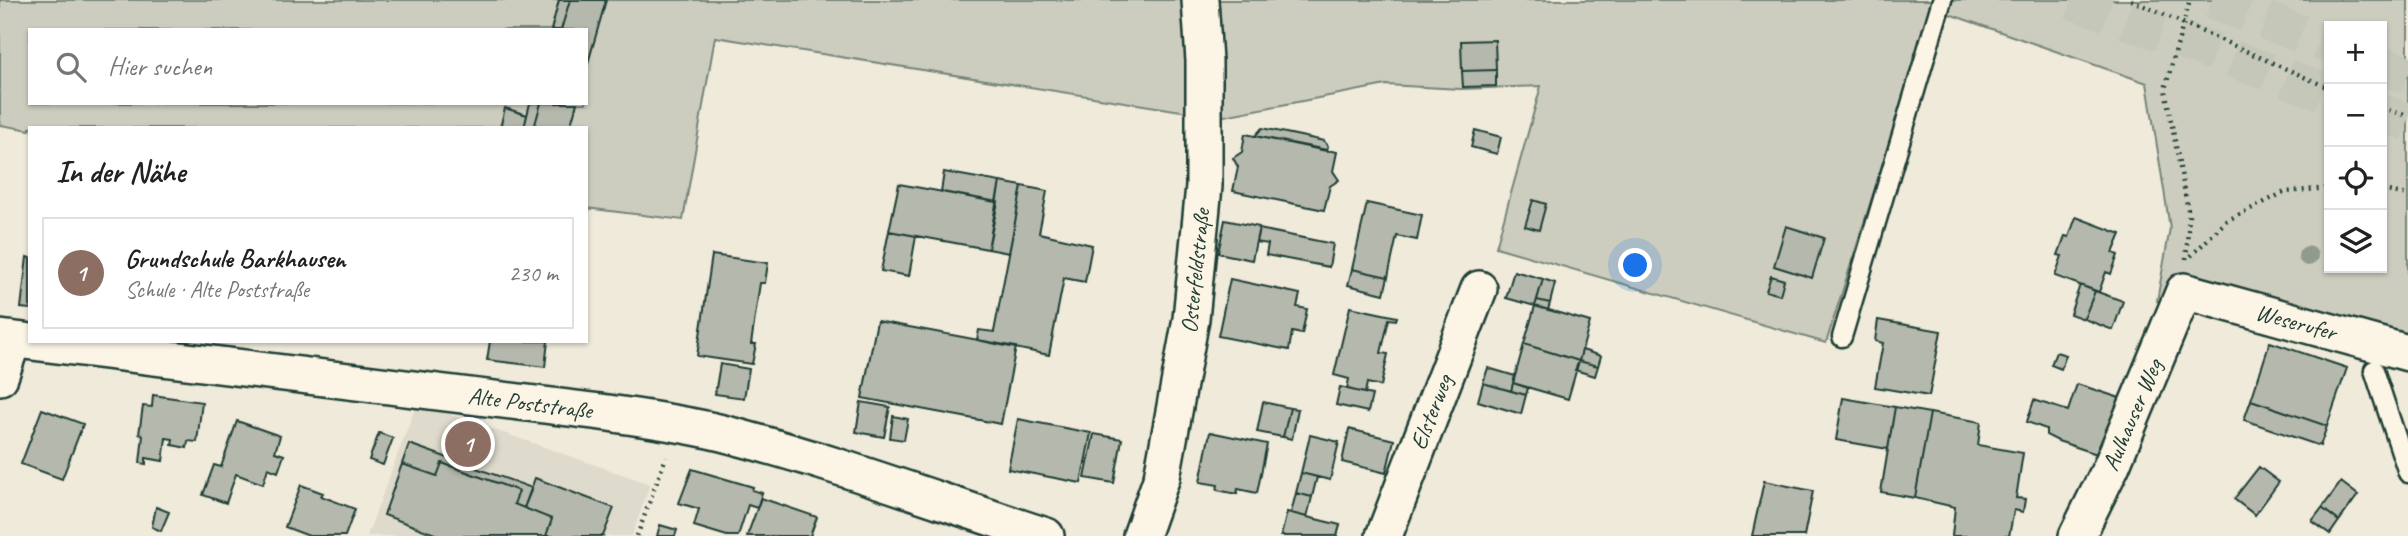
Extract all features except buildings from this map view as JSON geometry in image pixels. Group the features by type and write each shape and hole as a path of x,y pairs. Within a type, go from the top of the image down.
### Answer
{"street":[{"name":"Osterfeldstraße","path":"1141,536 1161,477 1191,319 1204,186 1204,61 1200,0"},
{"name":"Elsterweg","path":"1384,536 1479,289"},
{"name":"Weserufer","path":"2183,291 2408,353"},
{"name":"Aulhauser Weg","path":"2077,536 2111,467 2183,291"},
{"path":"0,377 7,339"},
{"name":"Alte Poststraße","path":"7,339 28,342"},
{"name":"Alte Poststraße","path":"40,343 679,423 807,458 1046,536"}],"lane":[{"path":"1842,337 1942,0"},
{"path":"2374,370 2408,473"}],"path":[{"path":"2131,0 2324,86"},
{"path":"2190,0 2165,89 2189,215 2185,262 2226,221 2285,192 2324,188"},
{"path":"2387,110 2408,116"},
{"path":"2387,191 2408,195"},
{"path":"637,536 679,423"}],"shaded area":[{"path":"0,0 2408,0 2408,362 2157,301 2170,228 2147,83 1932,8 1826,343 1496,247 1541,86 1461,89 1386,85 1219,117 715,37 683,220 588,208 588,126 28,126 28,130 0,125"},
{"path":"417,403 650,484 632,536 367,536"}],"tunnel":[{"path":"2072,0 2324,92"},
{"path":"2212,0 2324,43"},
{"path":"2387,67 2408,75"},
{"path":"2387,115 2408,122"}],"place":[{"name":"Grundschule Barkhausen","path":"468,444"}]}
